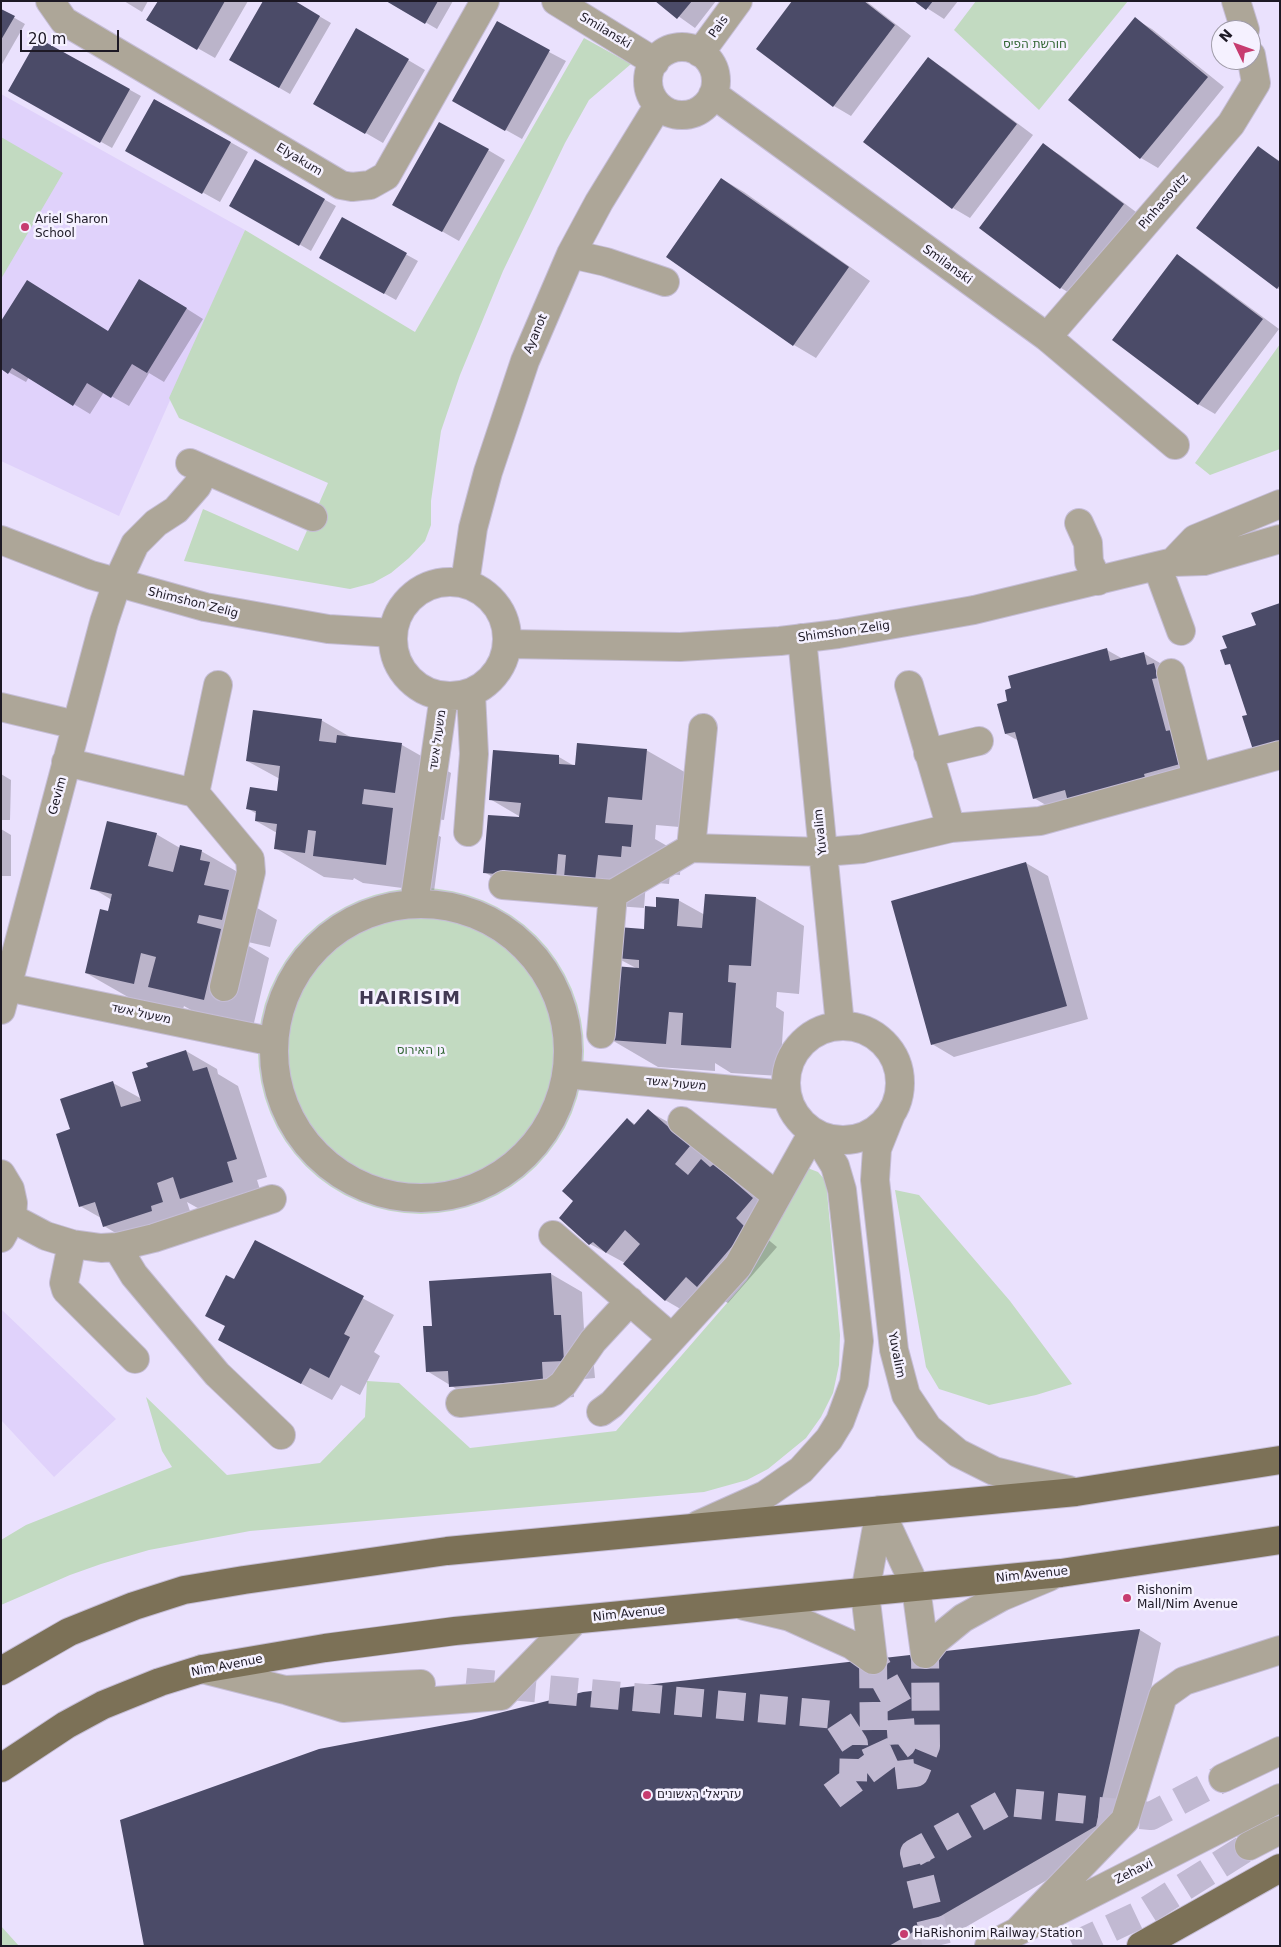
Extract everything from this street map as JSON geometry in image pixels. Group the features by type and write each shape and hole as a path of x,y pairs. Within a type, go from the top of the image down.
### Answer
{"main road":[{"path":"1,1671 69,1632 134,1606 184,1590 305,1570 447,1551 1076,1492 1280,1460"},
{"name":"Nim Avenue","path":"1,1768 66,1725 103,1705 160,1682 202,1669 324,1648 437,1633 1061,1573 1280,1540"},
{"path":"1141,1946 1280,1868"}],"street":[{"name":"Elyakum","path":"50,1 64,21 341,185 352,188 370,185 386,176 485,1"},
{"name":"Smilanski","path":"556,1 655,62"},
{"name":"Pais","path":"700,53 738,1"},
{"path":"1236,1 1242,20"},
{"path":"677,48 688,48 700,53 712,66 716,77 713,94 705,106 686,115 674,115 658,106 649,92 648,80 655,62 666,51 677,48"},
{"name":"Pinhasovitz","path":"1046,337 1231,124 1256,84 1254,70"},
{"name":"Smilanski","path":"713,94 1046,337 1174,445"},
{"name":"Ayanot","path":"465,583 473,528 502,425 525,361 572,254 599,202 658,106"},
{"path":"572,254 606,262 665,282"},
{"name":"Gevim","path":"4,998 12,929 66,762 104,622 117,583 135,544 156,523 180,505 197,486 198,467 313,517"},
{"path":"1181,631 1165,564 1195,539 1280,504"},
{"path":"1080,523 1088,543 1089,562 1098,581"},
{"name":"Shimshon Zelig","path":"508,644 680,647 802,638 956,614 1165,564 1204,561 1280,539"},
{"name":"Shimshon Zelig","path":"1,540 117,583 204,607 328,629 393,633"},
{"path":"439,582 465,583 482,590 496,603 505,618 508,644 499,670 486,684 458,694 419,688 406,675 396,659 393,633 398,616 414,594 439,582"},
{"name":"Yuvalim","path":"802,638 840,1025"},
{"path":"1172,673 1197,778"},
{"path":"195,793 218,685"},
{"path":"908,685 951,828"},
{"path":"458,694 474,754 468,832"},
{"name":"משעול אשד","path":"414,904 458,694"},
{"path":"1,707 76,725"},
{"path":"691,848 703,728"},
{"path":"928,753 979,741"},
{"path":"503,885 613,894 691,848 823,852 862,849 951,828 1040,821 1280,755"},
{"path":"66,762 195,793 250,859 251,872 224,987"},
{"path":"601,1034 613,894"},
{"path":"414,904 451,907 480,916 501,927 520,942 536,959 549,978 559,999 568,1043 566,1074 556,1110 545,1130 530,1149 512,1166 472,1189 451,1195 406,1198 384,1194 341,1175 322,1161 306,1143 283,1103 277,1081 274,1042 279,1014 286,992 297,972 329,936 348,923 391,907 414,904"},
{"name":"משעול אשד","path":"4,998 274,1042"},
{"path":"692,1528 765,1495 801,1470 816,1455 836,1427 854,1383 860,1341 842,1190 835,1166 814,1133 798,1119 786,1095 787,1068 800,1044 814,1033 840,1025 866,1030 881,1040 893,1054 900,1080 898,1097 891,1114 878,1128 854,1139 837,1140 814,1133"},
{"name":"משעול אשד","path":"566,1074 786,1095"},
{"name":"Yuvalim","path":"891,1114 877,1149 875,1180 894,1350 906,1395 928,1428 958,1453 982,1465 1014,1477 1076,1492"},
{"path":"682,1121 777,1196"},
{"path":"601,1412 612,1404 738,1266 814,1133"},
{"path":"1,1174 10,1189 13,1203 6,1228 46,1236 72,1244 101,1248 117,1247 154,1238 272,1199"},
{"path":"553,1235 672,1338"},
{"path":"72,1244 64,1283 66,1290 135,1359"},
{"path":"117,1247 134,1275 207,1363 281,1436"},
{"path":"460,1403 554,1391 563,1384 594,1341 630,1302"},
{"path":"880,1510 916,1588 925,1654 936,1640 963,1618 1001,1597 1061,1573"},
{"path":"728,1604 790,1616 852,1644 873,1660 865,1592 880,1510"},
{"path":"202,1669 285,1690 343,1708 501,1696 575,1620"},
{"path":"988,1946 1019,1938 1125,1820 1164,1696 1184,1681 1280,1650"},
{"path":"285,1690 466,1682"},
{"path":"1223,1778 1280,1751"},
{"name":"Zehavi","path":"1019,1938 1078,1900 1280,1798"},
{"path":"1249,1846 1280,1830"}],"shaded area":[{"path":"1,94 245,230 119,516 1,461"},
{"path":"1,1309 116,1419 54,1477 1,1420"}],"green space":[{"name":"חורשת הפיס","path":"976,1 1128,1 1039,110 954,30"},
{"path":"584,38 631,64 589,100 565,143 503,271 460,375 441,431 431,501 431,525 425,541 391,573 373,583 350,589 184,561 203,509 298,551 328,483 179,418 169,398 245,230 415,332"},
{"path":"1,137 63,173 1,279"},
{"path":"1280,344 1280,449 1210,475 1195,463"},
{"name":"גן האירוס","path":"421,888 453,891 483,901 511,916 536,936 556,961 571,989 581,1019 584,1051 581,1083 571,1113 556,1141 536,1166 511,1186 483,1201 453,1211 421,1214 389,1211 359,1201 331,1186 306,1166 286,1141 271,1113 261,1083 258,1051 261,1019 271,989 286,961 306,936 331,916 359,901 389,891"},
{"path":"805,1167 818,1172 826,1181 840,1335 839,1365 833,1393 821,1417 806,1438 768,1469 747,1480 704,1492 250,1531 149,1550 101,1564 70,1575 1,1605 1,1540 26,1525 172,1467 162,1451 146,1397 227,1475 320,1463 365,1417 367,1381 399,1383 470,1448 616,1431 747,1280"},
{"path":"895,1190 919,1195 1010,1301 1072,1384 1036,1395 989,1405 939,1389 926,1367"},
{"path":"1,1926 19,1946 1,1946"}],"building":[{"path":"158,1 225,1 197,50 146,20"},
{"path":"263,1 295,1 320,16 279,88 229,60"},
{"path":"386,1 438,1 425,24"},
{"path":"655,1 692,1 677,19"},
{"path":"792,1 864,1 895,25 833,107 756,49"},
{"path":"914,1 933,1 926,10"},
{"path":"1,9 15,16 1,40"},
{"path":"1135,17 1208,77 1140,159 1068,100"},
{"path":"497,21 550,50 505,131 452,101"},
{"path":"356,28 409,59 365,134 313,104"},
{"path":"38,38 130,89 100,143 8,91"},
{"path":"928,57 1017,124 952,209 863,142"},
{"path":"154,99 231,142 202,194 125,151"},
{"path":"439,122 489,149 442,232 392,205"},
{"path":"1043,143 1124,204 1060,289 979,228"},
{"path":"1258,146 1280,162 1280,285 1277,289 1196,228"},
{"path":"255,159 325,199 299,246 229,206"},
{"path":"721,178 849,267 793,346 666,257"},
{"path":"342,217 407,253 384,294 319,258"},
{"path":"1177,254 1263,319 1198,405 1112,340"},
{"path":"139,279 187,308 147,373 132,364 111,398 87,383 73,406 12,368 8,374 1,369 1,321 27,280 108,331"},
{"path":"1280,603 1280,741 1253,750 1242,716 1247,715 1230,664 1225,665 1220,650 1227,648 1222,636 1256,625 1251,613"},
{"path":"1107,648 1110,661 1144,652 1147,665 1154,663 1158,678 1152,679 1166,731 1171,730 1180,764 1144,774 1146,781 1068,802 1065,790 1033,799 1015,732 1005,734 997,704 1007,701 1005,690 1011,688 1008,676"},
{"path":"253,710 322,719 319,741 336,743 337,735 402,743 395,793 364,789 362,804 393,808 386,865 313,856 316,831 308,830 305,853 274,849 277,824 255,821 256,811 246,809 250,787 277,791 280,766 246,761"},
{"path":"577,743 647,749 642,800 608,797 605,823 633,825 631,847 622,846 621,857 598,855 595,881 564,878 566,855 558,854 556,878 483,873 488,815 519,817 521,803 489,800 493,750 559,755 559,764 575,765"},
{"path":"107,821 157,833 148,866 173,872 180,845 202,850 200,860 210,862 204,885 229,890 222,920 199,915 197,923 221,929 204,1000 148,987 156,957 141,953 134,984 85,973 100,909 108,911 112,894 90,889"},
{"path":"1026,862 1067,1006 931,1045 891,901"},
{"path":"705,894 756,897 751,966 729,965 728,982 736,983 731,1048 681,1045 683,1013 669,1012 666,1044 609,1040 614,966 639,968 639,960 616,958 618,927 644,929 645,906 656,907 656,897 679,899 677,926 702,928"},
{"path":"186,1050 193,1071 207,1067 237,1159 227,1162 233,1182 180,1199 173,1177 157,1183 163,1202 151,1206 152,1211 103,1227 95,1202 79,1207 56,1134 70,1129 60,1099 113,1081 121,1107 141,1101 132,1072 148,1067 146,1063"},
{"path":"648,1109 690,1146 675,1164 688,1175 701,1159 710,1167 714,1164 753,1198 736,1218 747,1229 697,1287 686,1277 665,1301 623,1264 640,1244 625,1230 606,1253 593,1242 589,1245 559,1218 573,1201 562,1191 627,1118 634,1125"},
{"path":"255,1240 364,1296 344,1334 350,1337 329,1378 310,1368 301,1384 218,1340 225,1326 205,1316 226,1275 234,1279"},
{"path":"551,1273 554,1315 561,1315 564,1361 542,1362 543,1380 449,1387 448,1371 426,1372 423,1326 432,1326 429,1281"},
{"name":"עזריאלי ראשונים","path":"1140,1629 1096,1826 889,1946 144,1946 120,1820 319,1749 471,1720 583,1692"}],"tunnel":[{"path":"873,1660 874,1743 889,1776 915,1773 926,1746 925,1654"},
{"path":"832,1796 902,1744 899,1706 875,1663"},
{"path":"466,1682 835,1715 854,1744 853,1781"},
{"path":"937,1946 914,1853 1006,1802 1151,1816 1223,1778"},
{"path":"1073,1946 1141,1914 1249,1846"}],"place":[{"name":"Ariel Sharon School","path":"25,227"},
{"name":"Rishonim Mall/Nim Avenue","path":"1127,1598"},
{"name":"עזריאלי ראשונים","path":"647,1795"},
{"name":"HaRishonim Railway Station","path":"904,1934"}],"district":[{"name":"HAIRISIM","path":"410,999"}]}
